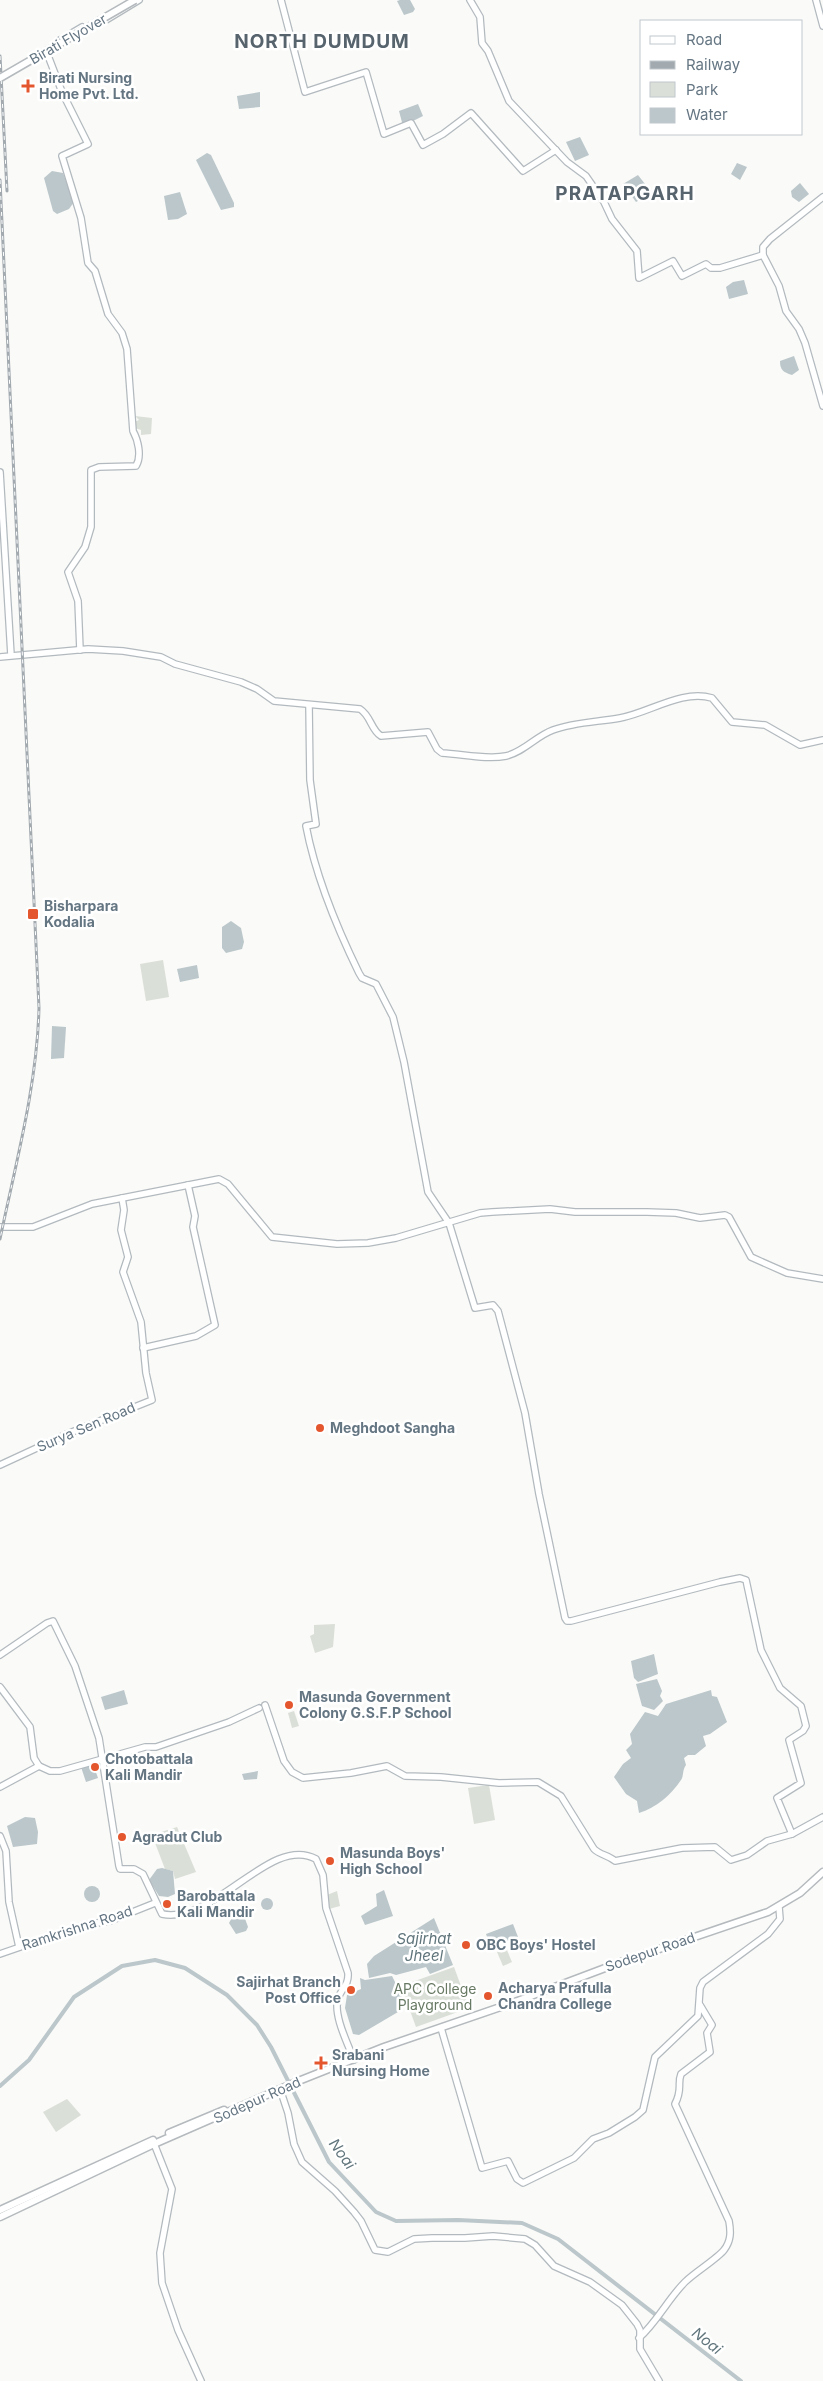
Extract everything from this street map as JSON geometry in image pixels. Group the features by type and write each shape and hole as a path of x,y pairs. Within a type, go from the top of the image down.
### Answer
{"main road":[{"name":"Birati Flyover","path":"0,79 135,0"},
{"name":"Sodepur Road","path":"0,2217 153,2142 212,2120 296,2082 779,1907 800,1893 823,1872"},
{"path":"0,2210 153,2142"}],"street":[{"path":"17,71 16,68 20,64 130,0"},
{"path":"0,79 126,10 139,0"},
{"path":"280,0 304,92 366,72 384,134 411,123 423,145 471,113 523,171 556,150"},
{"path":"470,0 480,17 482,43 488,51 503,92 519,114 567,162 586,176 604,202 612,219 634,247 638,256 639,278 673,261 682,276 706,264 711,268 720,268 763,255"},
{"path":"816,0 823,26"},
{"path":"47,53 62,92 88,144 62,155 62,157 81,218 88,263 95,271 109,317 120,330 125,340 130,365 132,431 138,438 138,462 136,466 99,466 91,470 91,527 85,547 68,572 78,601 80,650"},
{"path":"823,198 770,239 763,247 763,255 779,286 786,311 799,329 805,343 823,406"},
{"path":"0,472 11,655"},
{"path":"0,657 80,650 122,652 161,657 175,664 258,689 274,701 360,709 367,714 376,732 381,736 428,732 437,749 442,753 507,756 518,752 554,730 584,723 619,719 671,702 698,696 712,698 726,718 732,722 765,725 800,746 823,740"},
{"path":"309,705 310,780 316,824 306,826 311,850 327,903 359,973 362,978 376,984 393,1017 404,1062 428,1192 449,1223 475,1308 493,1305 498,1310 525,1413 540,1500 566,1620 571,1621 740,1578 746,1580 761,1650 780,1688 801,1706 806,1726 803,1731 789,1740 802,1783 778,1798 792,1834"},
{"path":"0,1227 33,1227 92,1204 219,1180 226,1181 269,1235 283,1240 348,1245 368,1243 396,1238 464,1218 492,1212 550,1210 670,1213 700,1218 725,1215 729,1218 752,1258 787,1273 823,1279"},
{"path":"122,1198 124,1210 120,1230 128,1257 123,1272 131,1299 140,1317 143,1348 196,1336 215,1325 193,1227 196,1218 188,1185"},
{"name":"Surya Sen Road","path":"0,1465 67,1434 151,1400 143,1348"},
{"path":"0,1655 47,1623 53,1621 76,1666 99,1738 120,1869 134,1869 143,1874 155,1903 162,1914 179,1914 212,1902 251,1874 281,1859 305,1855 316,1859 323,1874 326,1908 348,1974 349,1982 339,1996 336,2012 354,2060"},
{"path":"0,1687 30,1727 34,1758 39,1766 50,1772 103,1760 175,1740 229,1722 262,1706 284,1761 292,1772 303,1778 351,1773 386,1766 405,1776 441,1777 499,1783 538,1782 561,1796 594,1850 597,1853 611,1856 615,1861 682,1848 715,1847 731,1860 747,1855 767,1841 792,1834 823,1817"},
{"path":"0,1788 39,1766"},
{"path":"0,1836 6,1850 9,1902 19,1947"},
{"name":"Ramkrishna Road","path":"0,1954 84,1926 110,1921 155,1903"},
{"path":"441,2028 482,2168 508,2161 521,2183 574,2158 593,2139 609,2133 643,2110 655,2057 698,2016 700,1988 703,1982 768,1934 780,1919 779,1907"},
{"path":"639,2338 687,2280 723,2252 729,2241 731,2231 729,2221 675,2104 680,2091 679,2078 681,2074 710,2052 707,2032 712,2025 700,2005"},
{"path":"281,2089 294,2144 302,2162 335,2191 354,2212 361,2221 375,2250 388,2252 414,2239 492,2236 525,2239 535,2245 554,2266 590,2282 622,2305 637,2324 640,2349 659,2381"},
{"path":"153,2142 172,2189 160,2253 162,2283 178,2330 201,2381"}],"green space":[{"path":"135,416 152,418 151,434 141,435 141,430 135,428 134,422 139,420"},
{"path":"163,960 169,997 146,1001 140,964"},
{"path":"335,1624 333,1647 315,1653 310,1636 314,1634 314,1625"},
{"path":"294,1711 299,1726 292,1728 288,1713"},
{"path":"489,1785 495,1820 474,1824 468,1788"},
{"path":"177,1827 196,1872 175,1879 173,1871 165,1869 152,1835"},
{"path":"337,1891 340,1906 329,1909 327,1895"},
{"path":"506,1948 512,1962 503,1966 497,1952"},
{"name":"APC College Playground","path":"454,1967 469,2008 416,2027 401,1986"},
{"path":"67,2099 81,2115 56,2132 43,2112"}],"water":[{"path":"410,0 415,9 413,12 404,15 397,1"},
{"path":"260,92 260,107 239,109 237,96"},
{"path":"418,104 423,116 403,126 399,111"},
{"path":"580,137 589,155 575,161 566,142"},
{"path":"207,153 211,155 234,203 234,207 221,210 196,160"},
{"path":"737,163 747,167 740,180 731,174"},
{"path":"52,171 63,173 74,202 69,209 57,214 53,211 44,178"},
{"path":"638,175 645,184 649,195 636,202 623,184"},
{"path":"800,183 809,194 799,202 792,197 791,191"},
{"path":"180,192 187,214 178,219 168,220 164,196"},
{"path":"744,280 748,294 729,299 726,287 733,282"},
{"path":"794,356 799,370 792,375 783,370 780,361"},
{"path":"231,921 241,928 244,942 242,949 226,953 222,948 222,927"},
{"path":"197,965 199,978 180,982 177,969"},
{"path":"52,1026 66,1027 64,1058 51,1059"},
{"path":"654,1654 658,1674 638,1682 634,1678 631,1661"},
{"path":"657,1679 662,1691 660,1696 663,1701 654,1710 642,1706 636,1684"},
{"path":"124,1690 128,1704 105,1710 101,1697"},
{"path":"711,1690 712,1696 717,1697 727,1722 710,1734 703,1736 706,1746 695,1755 688,1755 684,1758 686,1765 682,1778 673,1791 657,1804 639,1813 637,1801 626,1794 614,1777 623,1764 631,1758 626,1750 632,1744 630,1734 645,1712 658,1716 666,1704"},
{"path":"93,1764 98,1778 86,1782 81,1767"},
{"path":"258,1771 257,1779 244,1780 242,1774"},
{"path":"25,1817 35,1818 38,1832 37,1844 13,1847 7,1826"},
{"path":"162,1868 173,1871 175,1894 168,1897 159,1896 149,1880 157,1869"},
{"path":"92,1886 100,1894 92,1902 84,1894"},
{"path":"384,1890 393,1916 365,1925 361,1916 377,1906 376,1894"},
{"path":"267,1898 273,1904 267,1910 261,1904"},
{"path":"243,1913 248,1927 246,1931 236,1934 229,1923 233,1916"},
{"name":"Sajirhat Jheel","path":"434,1918 453,1965 430,1974 426,1967 396,1975 390,1973 369,1978 367,1964 374,1956"},
{"path":"513,1924 518,1937 491,1947 486,1934"},
{"name":"Sajirhat Jheel","path":"392,1976 402,1996 398,2012 359,2035 353,2034 345,2008 347,1995 361,1989 360,1978 365,1980"}],"waterway":[{"name":"Noai","path":"0,2086 29,2060 74,1997 122,1966 155,1960 185,1968 227,1995 257,2025 271,2047 329,2162 376,2212 396,2221 458,2220 522,2223 558,2239 741,2381"}],"railway":[{"path":"0,56 7,191"},
{"path":"0,180 39,1008 30,1095 0,1239"}],"place":[{"name":"Birati Nursing Home Pvt. Ltd.","path":"28,86"},
{"name":"Bisharpara Kodalia","path":"33,914"},
{"name":"Meghdoot Sangha","path":"320,1428"},
{"name":"Masunda Government Colony G.S.F.P School","path":"289,1705"},
{"name":"Chotobattala Kali Mandir","path":"95,1767"},
{"name":"Agradut Club","path":"122,1837"},
{"name":"Masunda Boys' High School","path":"330,1861"},
{"name":"Barobattala Kali Mandir","path":"167,1904"},
{"name":"OBC Boys' Hostel","path":"466,1945"},
{"name":"Sajirhat Branch Post Office","path":"351,1990"},
{"name":"Acharya Prafulla Chandra College","path":"488,1996"},
{"name":"Srabani Nursing Home","path":"321,2063"}],"district":[{"name":"NORTH DUMDUM","path":"322,41"},
{"name":"PRATAPGARH","path":"625,193"}]}
